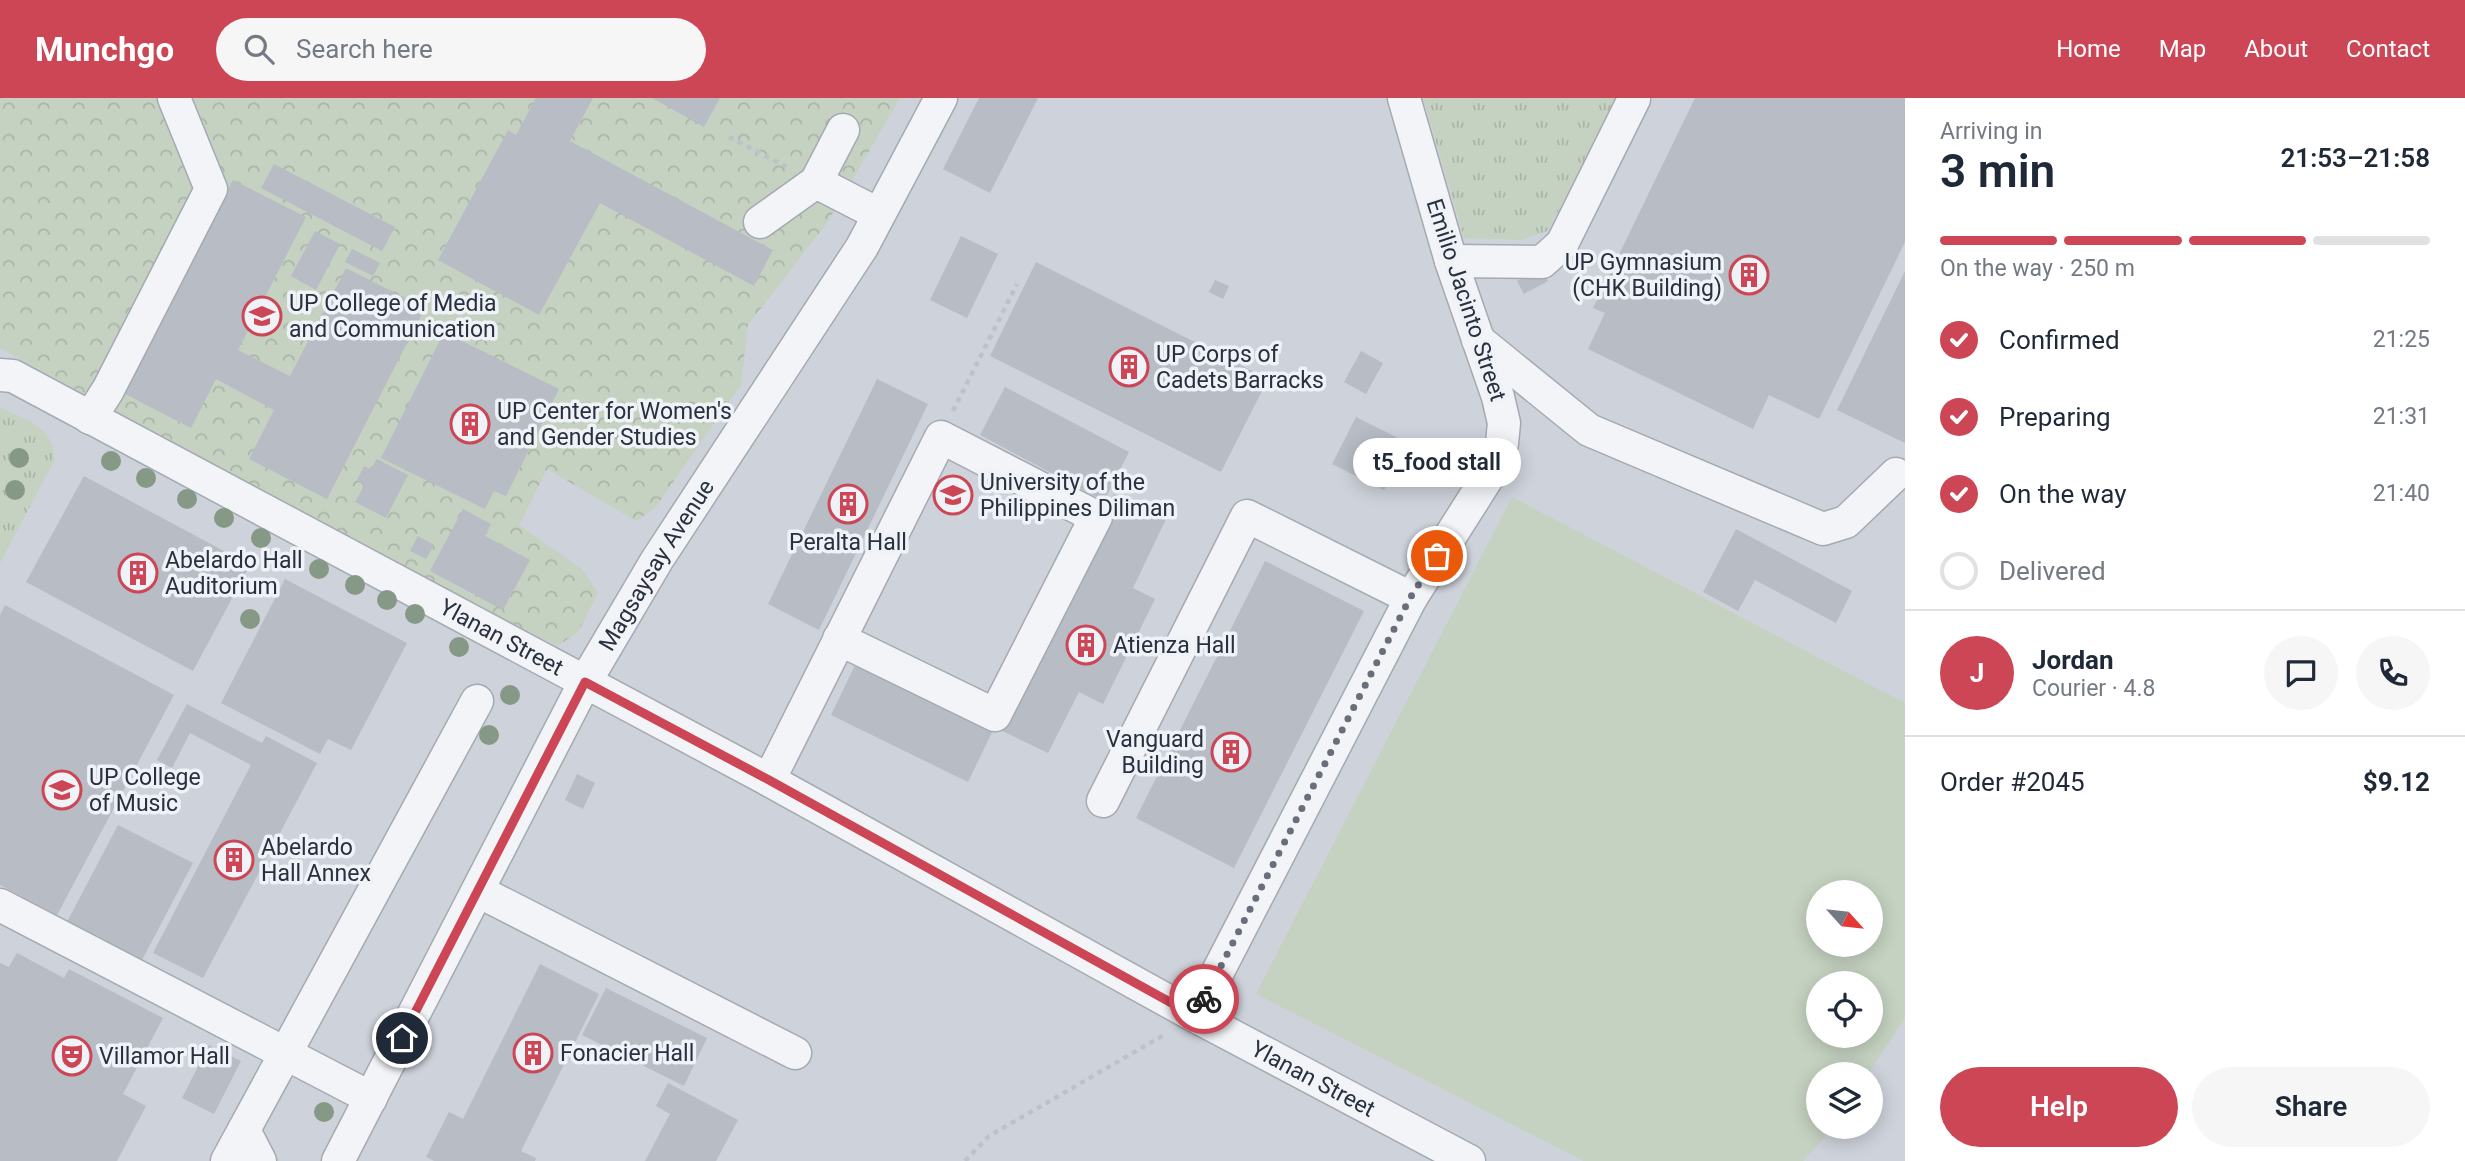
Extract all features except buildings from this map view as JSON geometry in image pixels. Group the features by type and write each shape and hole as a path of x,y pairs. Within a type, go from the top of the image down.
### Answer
{"street":[{"path":"90,418 109,388 211,189 174,98"},
{"name":"Magsaysay Avenue","path":"338,1161 585,682 657,560 815,322 941,98"},
{"name":"Emilio Jacinto Street","path":"1195,1016 1410,598 1491,472 1502,443 1504,423 1451,261 1404,98"},
{"path":"1451,261 1542,261 1562,244 1634,99"},
{"path":"760,222 816,182 843,130"},
{"path":"816,182 878,214"},
{"path":"1478,340 1589,430 1823,529 1846,522 1896,474"},
{"name":"Ylanan Street","path":"4,370 769,780 1195,1016 1469,1161"},
{"path":"769,780 839,639 941,437 1096,517 995,715 839,639"},
{"path":"1103,802 1247,516 1410,598"},
{"path":"228,1161 477,701"},
{"path":"478,891 795,1053"},
{"path":"0,905 371,1098"},
{"path":"244,1130 260,1161"}],"path":[{"path":"729,137 816,182"},
{"path":"941,437 1017,284"},
{"path":"965,1161 989,1136 1195,1016"}],"shaded area":[{"name":"University of the Philippines Diliman","path":"0,98 1905,98 1905,1161 0,1161"}],"green space":[{"path":"0,98 900,98 827,223 748,325 741,385 655,508 636,521 547,469 519,525 582,569 598,592 579,631 558,646 447,591 0,348"},
{"path":"1423,98 1647,98 1611,117 1547,231 1522,240 1464,238"},
{"path":"0,407 29,421 44,432 50,440 54,461 0,563"},
{"path":"1512,497 1905,703 1905,1018 1876,1062 1806,1062 1806,1139 1823,1139 1803,1161 1584,1161 1256,994"}],"way so far":[{"path":"1204,999 1410,598 1437,556"}],"place":[{"name":"UP Gymnasium (CHK Building)","path":"1749,275"},
{"name":"UP College of Media and Communication","path":"262,316"},
{"name":"UP Corps of Cadets Barracks","path":"1129,367"},
{"name":"UP Center for Women's and Gender Studies","path":"470,424"},
{"name":"University of the Philippines Diliman","path":"953,495"},
{"name":"Peralta Hall","path":"848,504"},
{"name":"t5_food stall","path":"1437,556"},
{"name":"Abelardo Hall Auditorium","path":"138,573"},
{"name":"Atienza Hall","path":"1086,645"},
{"name":"Vanguard Building","path":"1231,752"},
{"name":"UP College of Music","path":"62,790"},
{"name":"Abelardo Hall Annex","path":"234,860"},
{"name":"Fonacier Hall","path":"533,1053"},
{"name":"Villamor Hall","path":"72,1056"}],"route":[{"path":"402,1038 585,682 769,780 1195,1016 1204,999"}]}
